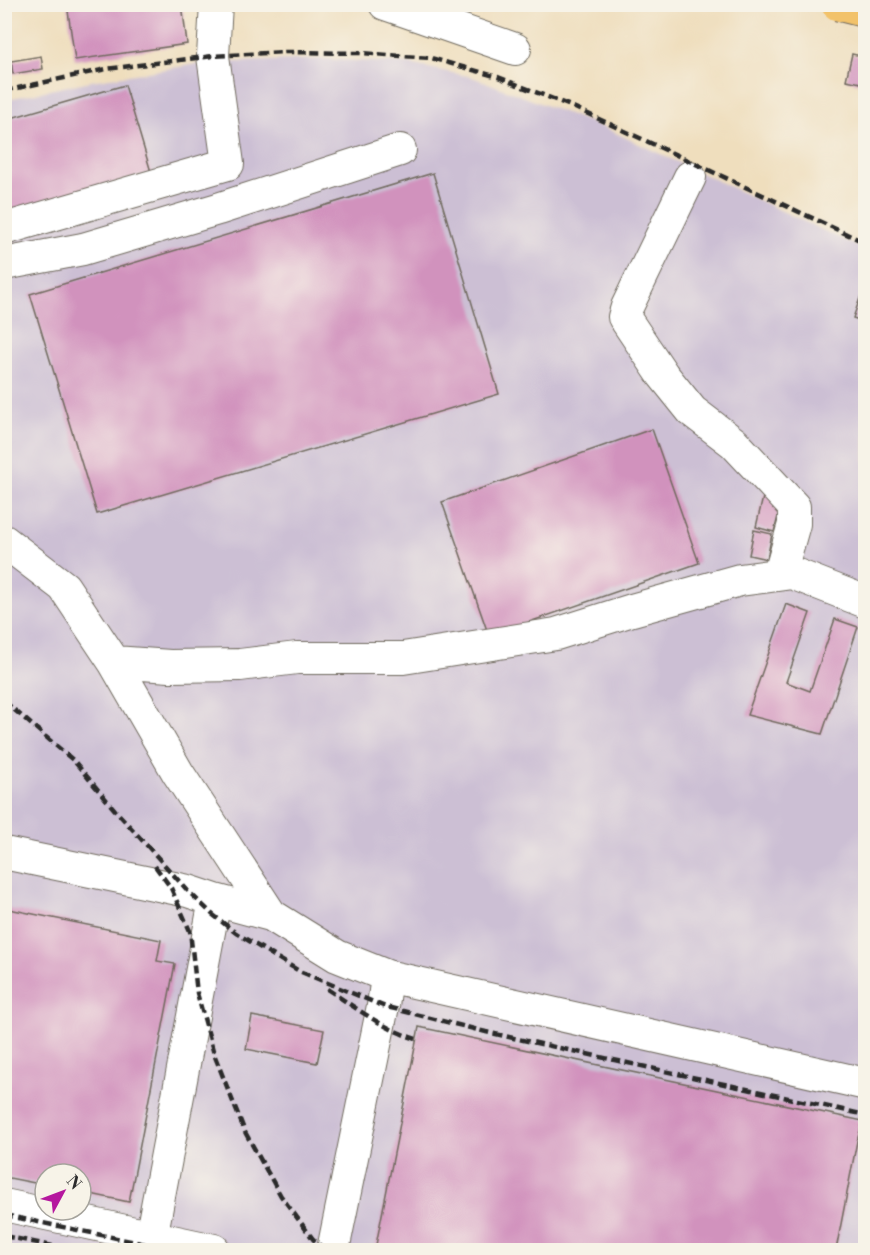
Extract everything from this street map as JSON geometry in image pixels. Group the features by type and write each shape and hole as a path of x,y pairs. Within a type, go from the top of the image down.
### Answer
{"highway":[{"path":"838,4 866,11"}],"lane":[{"path":"4,229 228,164 213,56 216,4"},
{"path":"385,4 515,49"},
{"path":"4,264 83,249 218,209 400,150"},
{"path":"690,177 624,317 663,375 692,411 734,444 794,507 794,524 780,574"},
{"path":"4,541 64,587 114,662 178,772 271,915"},
{"path":"114,662 170,666 240,665 297,658 403,658 556,634 740,580 792,573 866,602"},
{"path":"4,853 188,891 271,915 337,956 387,976 866,1084"},
{"path":"151,1238 215,900"},
{"path":"333,1251 383,1006 387,976"},
{"path":"4,1205 214,1251"}],"shaded area":[{"path":"325,59 409,64 472,77 605,128 865,250 865,1250 16,1250 5,1248 4,100 91,81 204,63"}],"building":[{"path":"67,4 182,4 187,44 75,60"},
{"path":"852,54 866,57 866,84 846,80"},
{"path":"41,56 43,69 13,74 11,61"},
{"path":"125,85 151,172 4,215 4,120"},
{"path":"433,173 499,394 97,514 30,294"},
{"path":"866,284 866,322 853,318"},
{"path":"652,429 699,563 489,636 442,502"},
{"path":"764,493 783,497 774,532 756,527"},
{"path":"754,530 772,534 767,559 749,555"},
{"path":"786,604 810,613 786,682 810,691 835,619 858,627 822,734 747,715"},
{"path":"4,908 161,940 157,961 175,964 129,1202 93,1194 93,1162 33,1162 33,1183 4,1177"},
{"path":"252,1016 324,1030 317,1063 246,1049"},
{"path":"419,1027 863,1121 836,1250 375,1250"}],"railway":[{"path":"4,91 106,69 213,56 286,52 360,53 431,58 498,77 573,107 866,243"},
{"path":"4,701 74,761 188,891 212,914 236,933 299,971 383,1006 486,1032 866,1115"},
{"path":"155,866 171,888 190,931 197,993 214,1054 245,1132 281,1196 313,1239 325,1250"},
{"path":"327,989 381,1024 416,1039"},
{"path":"859,1135 866,1136"},
{"path":"4,1215 175,1250"},
{"path":"4,1236 72,1250"}]}
